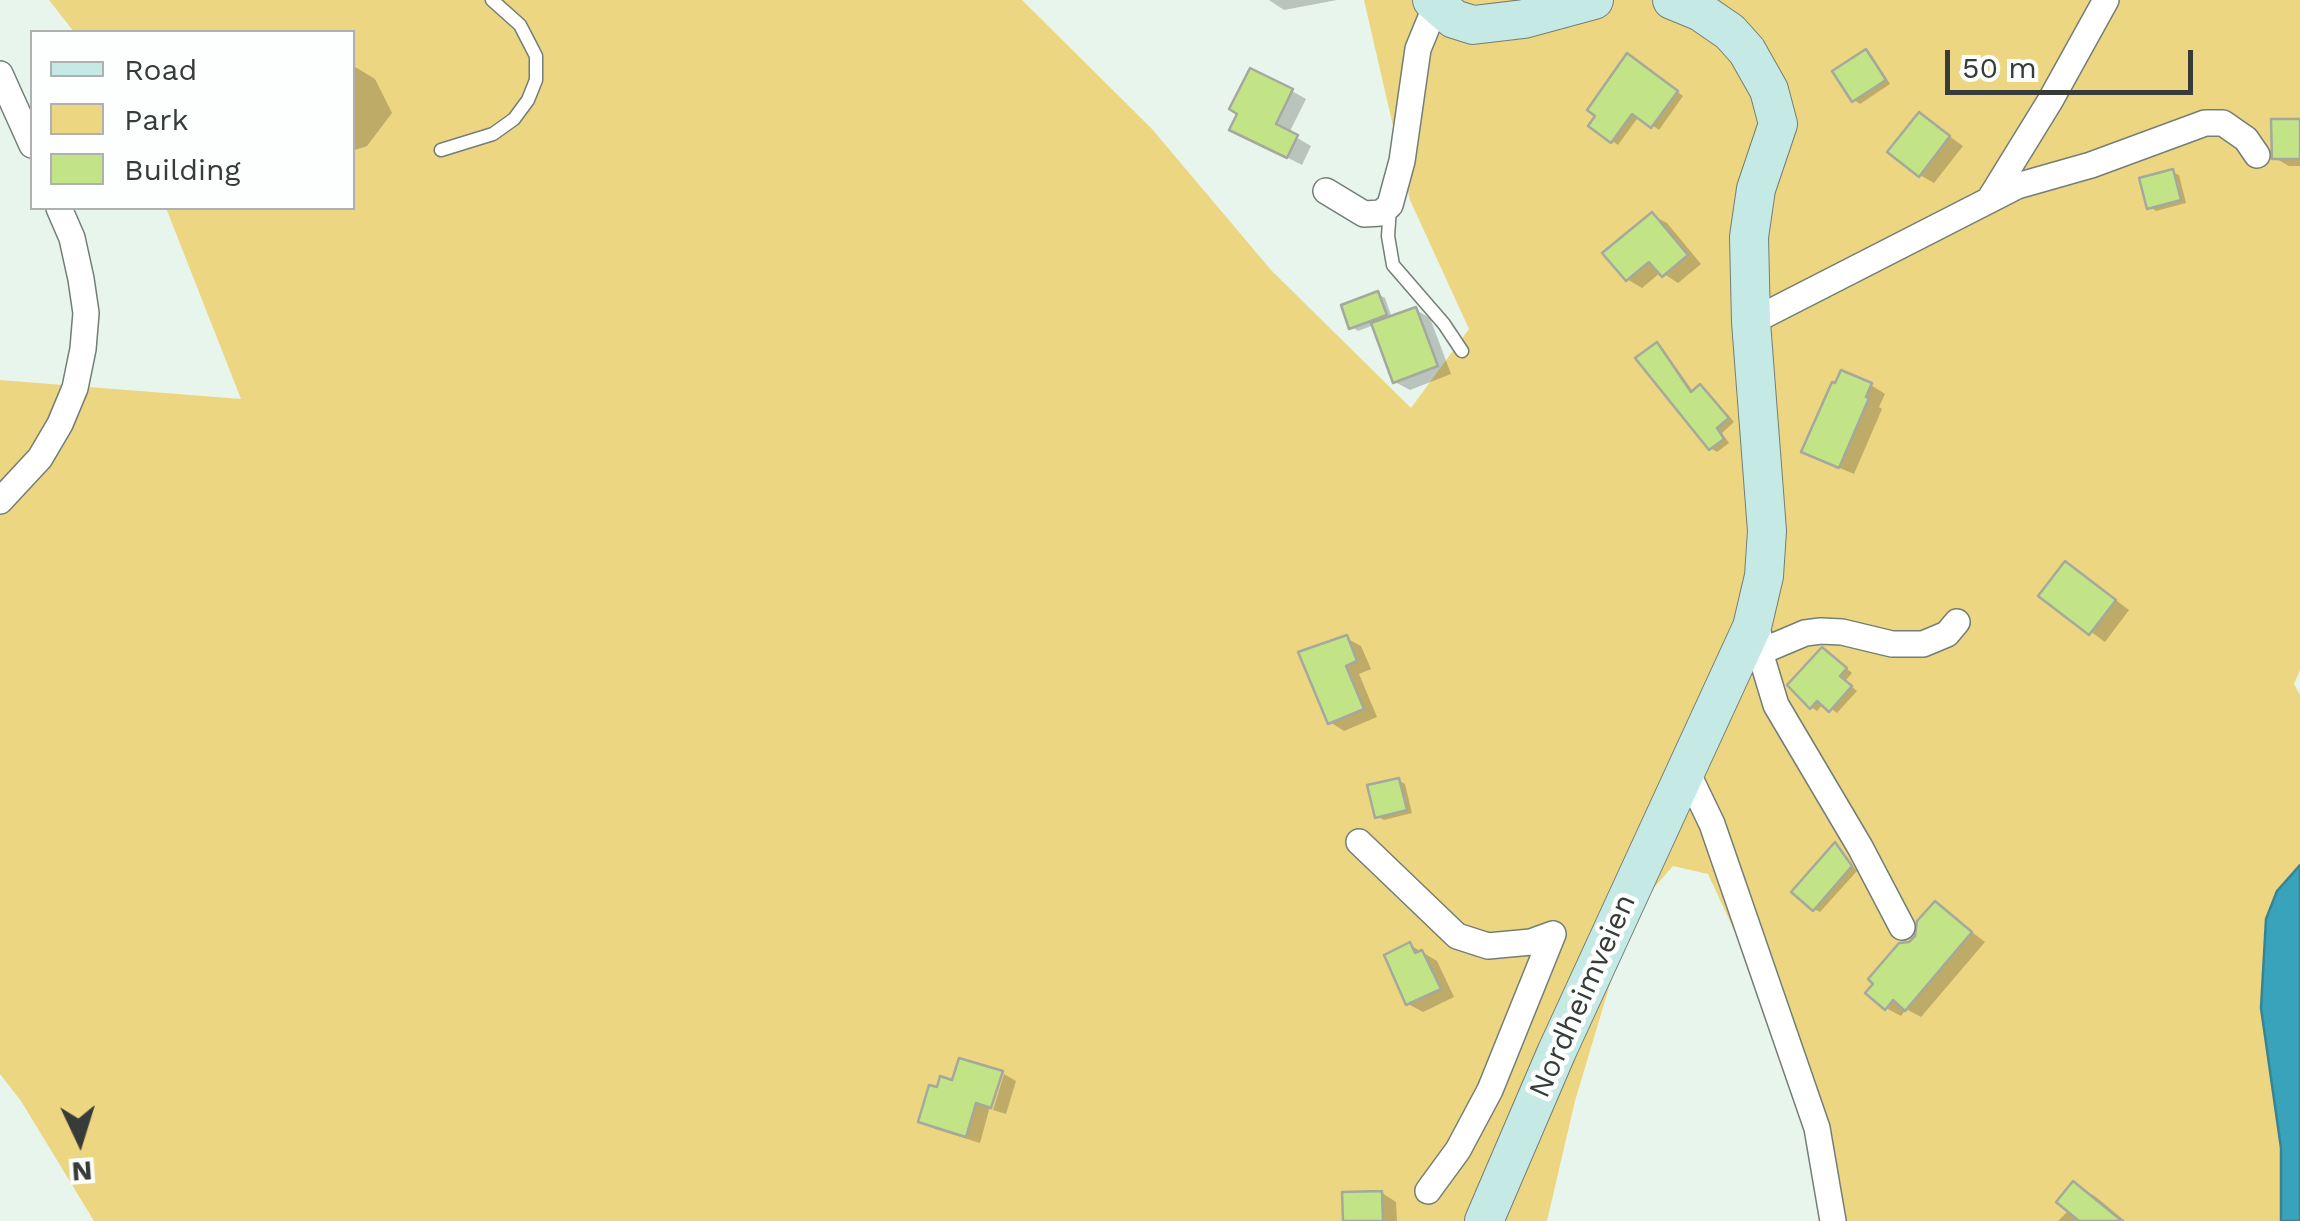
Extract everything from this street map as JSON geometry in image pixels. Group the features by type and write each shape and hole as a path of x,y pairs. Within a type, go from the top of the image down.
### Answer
{"main road":[{"path":"1434,3 1454,18 1473,25 1524,19 1594,0"},
{"name":"Nordheimveien","path":"1484,1221 1557,1051 1687,772 1756,640 1767,531 1751,322 1749,237 1756,189 1778,124 1769,90 1747,51 1730,32 1702,12 1672,0"}],"street":[{"path":"1989,200 2106,0"},
{"path":"1326,191 1364,214 1381,213 1390,206 1402,161 1418,49 1434,3"},
{"path":"0,74 30,142"},
{"path":"1751,322 2017,186 2091,165 2205,123 2223,123 2246,139 2257,155"},
{"path":"0,501 40,458 60,424 74,388 86,313 72,238 60,210"},
{"path":"1902,927 1776,705 1756,640 1821,631 1892,644 1923,644 1948,634 1957,622"},
{"path":"1687,772 1712,824 1818,1128 1832,1210 1848,1221"},
{"path":"1359,842 1456,936 1488,946 1530,942 1553,934 1490,1090 1458,1150 1428,1191"}],"lane":[{"path":"441,150 494,134 528,100 536,80 536,56 520,25 492,0"},
{"path":"1390,206 1388,236 1394,266 1462,351"}],"green space":[{"path":"49,0 1022,0 1152,129 1271,270 1411,408 1469,329 1410,200 1364,0 2300,0 2300,670 2294,684 2300,695 2300,865 2277,891 2281,1221 1834,1221 1790,1051 1708,874 1673,866 1631,914 1575,1101 1547,1221 94,1221 21,1101 0,1074 0,380 241,399 167,210 355,210 355,30 72,30"}],"water":[{"path":"2300,865 2300,1221 2281,1221 2281,1148 2261,1008 2266,919 2277,891"}],"building":[{"path":"1866,49 1886,80 1852,102 1832,71"},
{"path":"1627,53 1678,91 1651,128 1632,114 1611,143 1588,126 1595,116 1587,110"},
{"path":"1250,68 1293,89 1276,124 1298,135 1287,158 1229,130 1237,114 1229,109"},
{"path":"1919,112 1950,136 1919,177 1887,152"},
{"path":"2271,119 2300,119 2300,159 2272,159"},
{"path":"2173,169 2181,200 2147,209 2139,178"},
{"path":"1652,212 1688,255 1662,277 1649,262 1626,281 1602,253"},
{"path":"1378,291 1387,315 1349,329 1341,305"},
{"path":"1416,307 1438,366 1393,383 1371,323"},
{"path":"1657,342 1691,392 1700,384 1729,418 1717,428 1724,439 1709,450 1635,358"},
{"path":"1841,370 1872,383 1839,468 1801,452"},
{"path":"2065,561 2116,600 2089,635 2038,596"},
{"path":"1347,635 1357,661 1346,666 1364,709 1328,724 1298,652"},
{"path":"1822,647 1847,668 1840,676 1852,686 1829,712 1817,701 1810,709 1787,685"},
{"path":"1399,778 1407,810 1375,818 1367,785"},
{"path":"1835,842 1852,866 1813,911 1791,892"},
{"path":"1935,901 1972,932 1905,1011 1893,1000 1885,1010 1865,993 1873,984 1868,979 1899,943 1909,942 1915,936 1917,921"},
{"path":"1410,942 1415,953 1422,950 1441,989 1406,1005 1384,955"},
{"path":"959,1058 1003,1071 991,1108 976,1103 966,1137 918,1122 929,1085 937,1087 940,1076 952,1080"},
{"path":"2073,1181 2122,1221 2079,1221 2056,1202"},
{"path":"1382,1191 1383,1221 1343,1221 1342,1192"}]}
